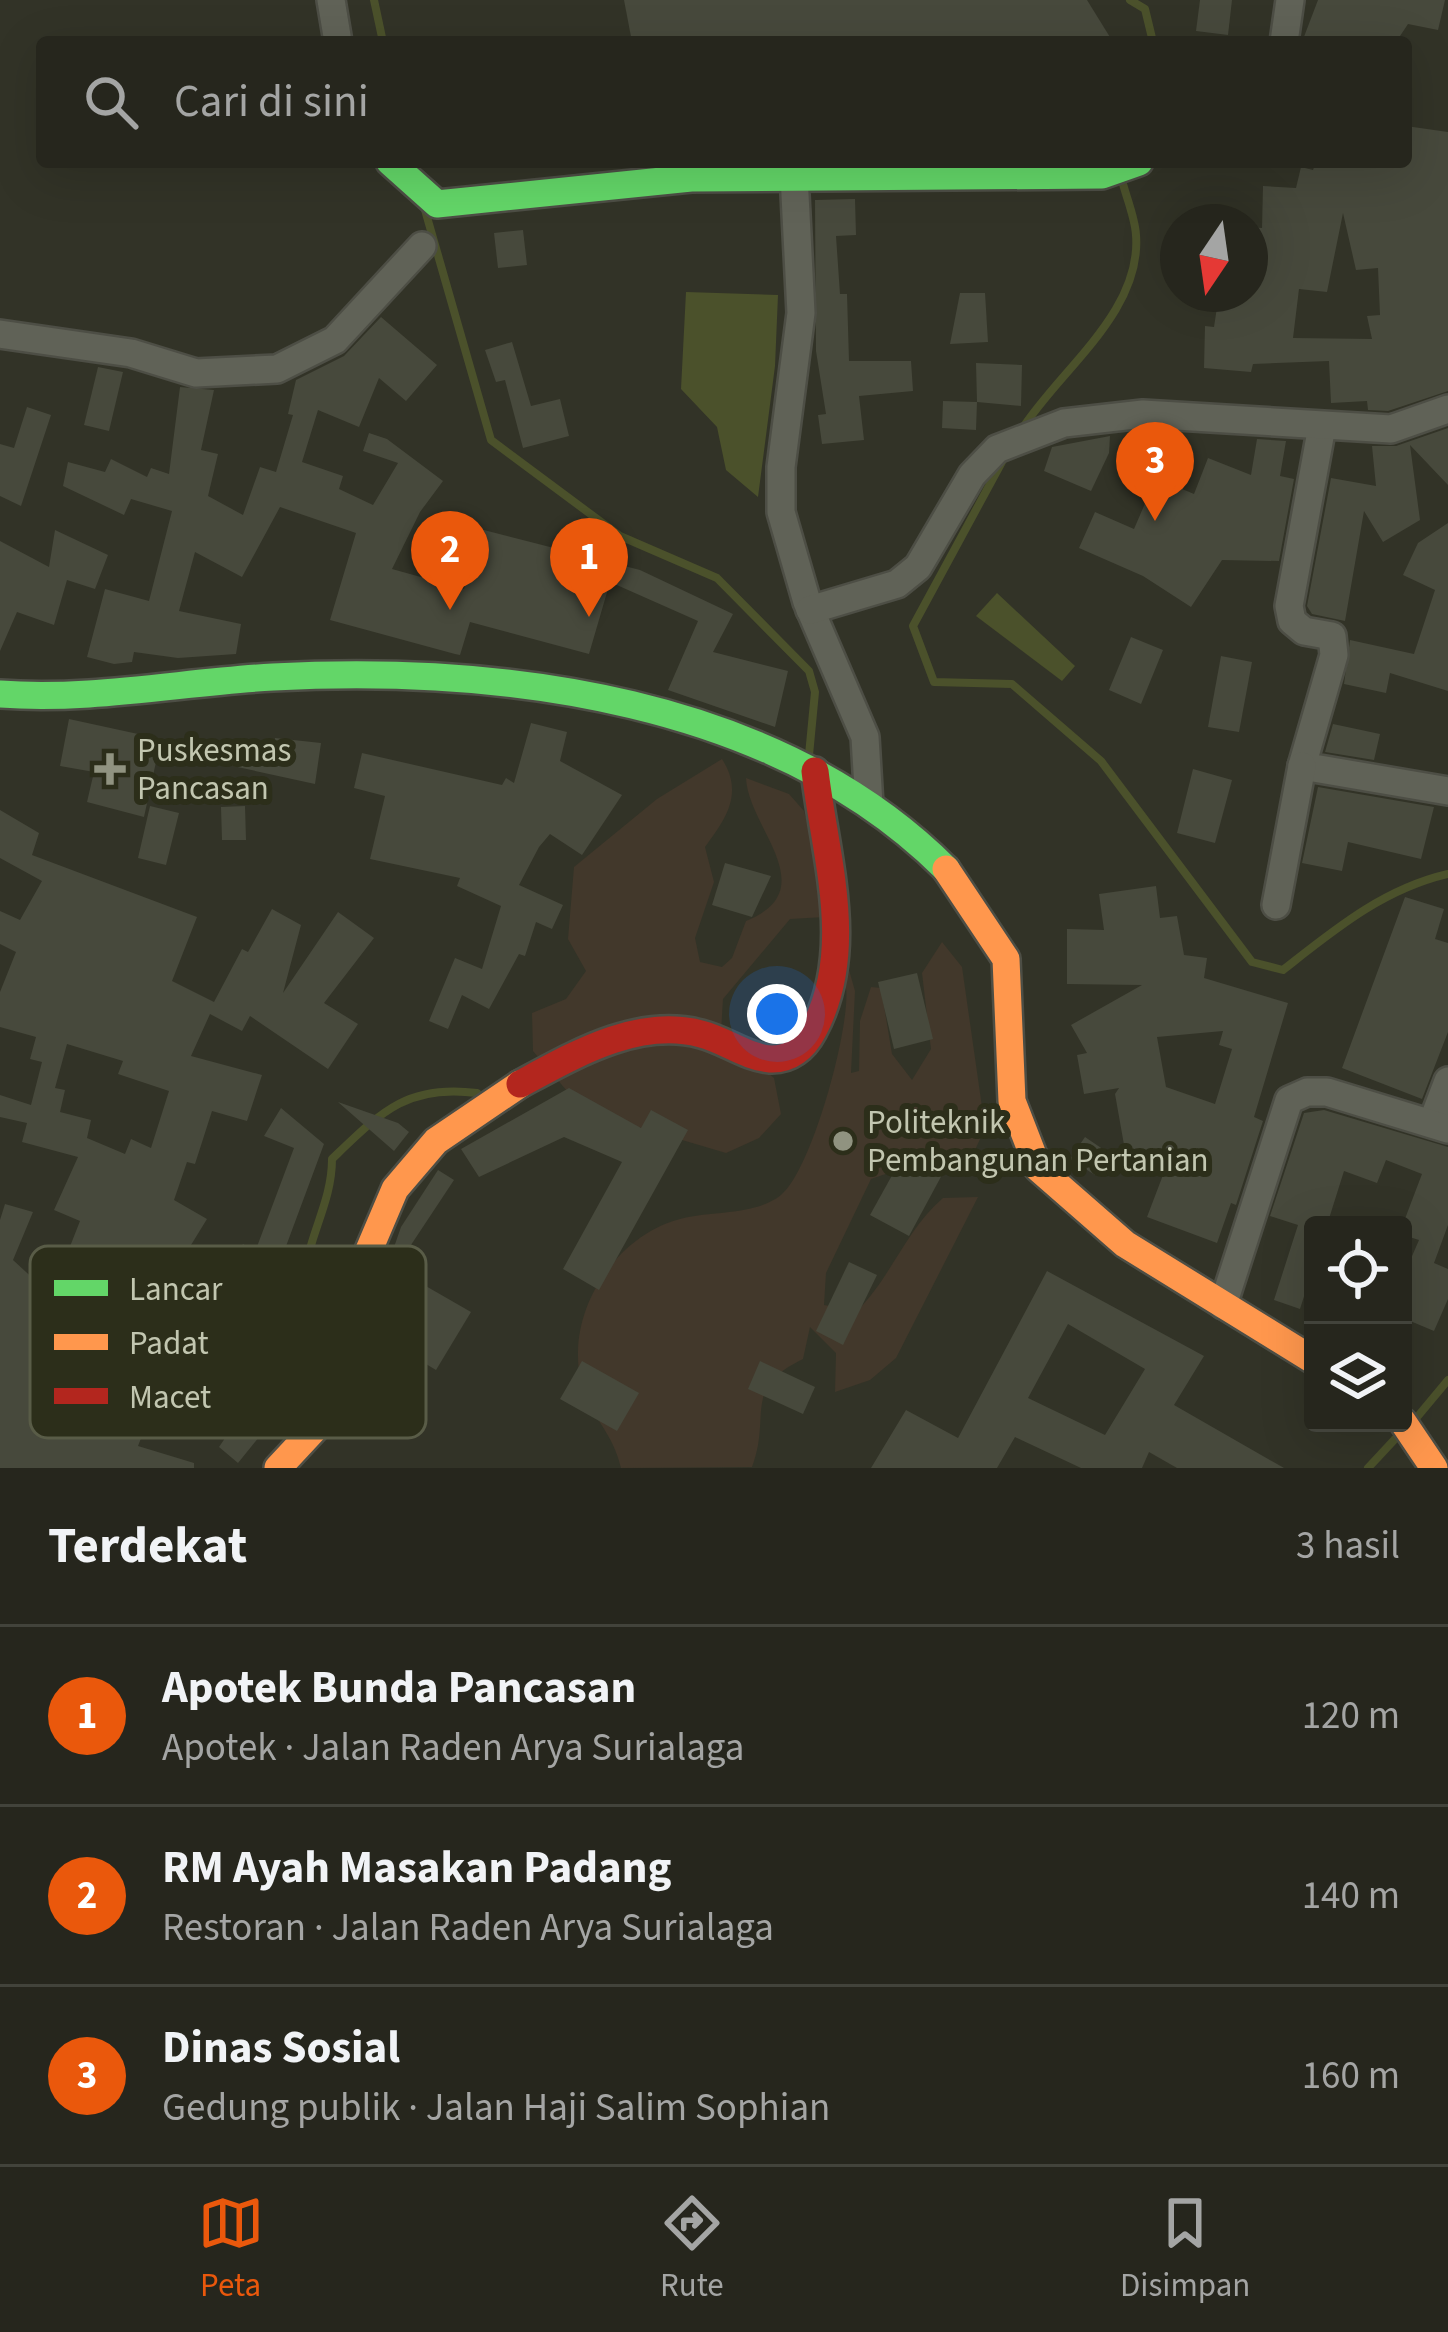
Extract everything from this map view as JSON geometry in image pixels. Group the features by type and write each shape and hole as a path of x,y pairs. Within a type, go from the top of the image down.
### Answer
{"street":[{"path":"331,0 337,36"},
{"path":"1285,36 1290,0"},
{"path":"398,170 437,204 691,178 946,179 1102,175 1122,168"},
{"path":"794,175 801,314 779,493 792,556 811,610 866,737 869,806"},
{"path":"0,334 131,353 196,373 277,369 335,340 422,246"},
{"path":"811,610 880,590 918,567 972,475 997,449 1064,423 1143,414 1391,429 1448,409"},
{"path":"1276,905 1301,766 1334,655 1332,636 1304,631 1292,621 1289,606 1322,426"},
{"path":"0,694 327,675 505,681 615,702 778,752 869,806 956,882 984,914 1003,949 1010,981 1010,1092 1018,1131 1039,1170 1069,1200 1304,1354"},
{"path":"1301,766 1448,791"},
{"path":"368,1246 384,1203 437,1138 523,1083 607,1039 694,1032 771,1060 791,1057 809,1039 827,1001 835,958 833,890 815,771"},
{"path":"1223,1305 1289,1100 1306,1091 1327,1092 1440,1126 1448,1081"},
{"path":"1410,1432 1428,1457"},
{"path":"278,1468 307,1438"}],"shaded area":[{"path":"686,292 778,295 775,366 758,497 726,470 717,427 681,389"},
{"path":"997,593 1075,666 1062,681 976,616"},
{"path":"722,759 732,794 725,816 705,847 714,882 695,938 700,962 722,967 732,958 746,921 769,908 780,892 776,856 746,778 789,794 804,811 855,991 851,1073 859,1071 860,1021 871,987 881,988 892,1054 912,1080 931,1049 922,973 942,942 962,967 985,1128 971,1159 940,1174 906,1167 871,1179 826,1273 824,1305 857,1311 943,1198 978,1197 896,1358 870,1380 835,1392 836,1353 810,1327 803,1359 784,1370 765,1393 752,1467 621,1468 579,1372 580,1329 597,1286 625,1250 663,1225 747,1209 781,1195 817,1128 846,1006 846,987 825,917 790,919 723,999 721,1032 774,1078 781,1114 759,1138 726,1153 584,1111 533,1051 532,1013 566,999 586,971 568,939 574,867 657,799"}],"building":[{"path":"624,0 1087,0 1109,36 631,36"},
{"path":"1200,0 1232,0 1228,35 1196,31"},
{"path":"1318,0 1445,0 1438,30 1408,24 1400,36 1304,36"},
{"path":"1412,127 1448,132 1448,391 1388,411 1368,410 1367,401 1331,403 1329,361 1253,364 1251,372 1204,368 1205,326 1214,327 1216,312 1268,312 1268,204 1263,204 1263,186 1296,188 1301,168 1412,168","holes":["1343,213 1356,270 1378,268 1380,315 1367,316 1372,339 1293,338 1299,289 1327,292"]},
{"path":"855,199 856,235 836,236 840,294 847,294 849,361 911,361 913,391 859,396 864,440 822,444 818,415 826,414 816,351 815,200"},
{"path":"523,230 527,265 498,268 494,233"},
{"path":"960,293 985,293 988,342 950,344"},
{"path":"381,317 437,365 406,401 379,378 359,427 318,410 302,462 343,476 339,489 373,505 398,463 363,451 369,433 387,439 443,481 420,512 392,569 464,589 480,529 640,570 733,614 713,652 788,671 775,727 668,690 698,621 610,582 589,654 470,622 460,655 330,620 356,533 280,507 242,577 195,552 179,611 241,624 236,654 178,658 134,652 132,662 114,664 87,657 105,589 149,601 172,511 131,499 124,515 63,486 68,462 105,472 111,459 147,477 151,468 169,474 180,387 214,390 201,450 218,454 208,496 243,515 260,467 276,472 293,415 288,414 296,380 344,356"},
{"path":"512,342 531,406 560,399 569,436 523,448 505,380 496,382 485,350"},
{"path":"976,363 1022,365 1021,406 977,402"},
{"path":"98,367 123,372 109,431 84,425"},
{"path":"943,401 977,402 976,430 942,428"},
{"path":"27,407 51,415 21,506 0,496 0,444 14,448"},
{"path":"1448,428 1448,485 1410,445 1420,520 1383,542 1364,511 1345,621 1312,614 1307,606 1331,478 1376,486 1372,446 1396,446"},
{"path":"1110,436 1109,453 1091,491 1044,471 1052,447"},
{"path":"1257,439 1286,441 1280,476 1294,479 1279,561 1222,560 1191,607 1143,576 1079,548 1095,512 1134,529 1156,478 1194,494 1208,458 1251,475"},
{"path":"1448,523 1448,691 1390,673 1386,693 1344,684 1350,640 1414,654 1435,590 1403,575 1418,543"},
{"path":"55,530 108,555 95,589 67,580 54,625 17,612 0,651 0,541 49,567"},
{"path":"1131,637 1163,650 1141,704 1109,690"},
{"path":"1221,656 1252,662 1239,732 1208,727"},
{"path":"69,719 161,739 144,817 87,802 94,772 60,766"},
{"path":"531,723 567,732 560,761 622,795 582,855 550,834 539,847 519,885 563,905 552,929 536,922 525,956 519,954 489,1009 462,995 448,1029 429,1021 455,958 482,969 501,906 457,886 460,878 370,859 385,796 354,788 362,753 502,785 506,778 514,783"},
{"path":"1333,724 1380,734 1374,760 1325,752"},
{"path":"275,738 321,743 315,784 219,763 218,741 275,751"},
{"path":"1193,769 1232,780 1215,843 1177,833"},
{"path":"1318,787 1434,807 1421,859 1348,842 1342,871 1302,863"},
{"path":"150,806 179,813 166,865 138,858"},
{"path":"245,806 246,840 222,840 221,807"},
{"path":"0,810 39,833 32,855 197,917 172,981 214,1002 242,949 248,952 272,909 301,925 283,993 338,912 374,938 324,1003 358,1024 328,1069 250,1016 242,1031 210,1014 191,1056 262,1075 247,1121 212,1111 195,1164 187,1162 174,1200 207,1219 190,1246 70,1246 80,1221 54,1210 78,1157 22,1142 27,1123 0,1117 0,1095 31,1105 42,1062 30,1059 36,1037 0,1027 0,992 16,952 0,944 0,911 20,920 42,881 0,858","holes":["67,1044 123,1061 118,1074 169,1091 151,1148 131,1139 125,1154 87,1138 91,1120 60,1112 65,1090 55,1088"]},
{"path":"725,863 771,876 752,917 712,905"},
{"path":"1156,886 1160,918 1177,916 1184,955 1207,958 1204,978 1288,1003 1254,1117 1263,1121 1236,1205 1231,1203 1217,1243 1147,1217 1163,1175 1126,1156 1115,1094 1119,1088 1084,1094 1077,1055 1087,1053 1071,1025 1142,985 1067,984 1067,929 1104,930 1099,894","holes":["1223,1031 1219,1045 1232,1049 1215,1104 1166,1087 1157,1037"]},
{"path":"1405,897 1444,909 1435,939 1448,943 1448,1032 1422,1099 1342,1068"},
{"path":"917,973 933,1039 894,1049 878,982"},
{"path":"569,1088 641,1128 651,1110 688,1130 599,1290 563,1269 622,1162 564,1137 479,1177 461,1149"},
{"path":"338,1102 398,1123 409,1132 394,1151"},
{"path":"281,1108 324,1144 286,1246 257,1246 294,1148 264,1136"},
{"path":"1324,1110 1448,1147 1448,1225 1434,1263 1448,1269 1448,1299 1434,1331 1412,1322 1412,1256 1419,1240 1412,1238 1412,1216 1406,1216 1422,1174 1386,1160 1377,1183 1344,1171 1330,1216 1304,1216 1300,1309 1274,1300 1298,1225 1270,1216 1304,1113"},
{"path":"1085,1137 1110,1154 1095,1175 1070,1159"},
{"path":"905,1152 943,1173 909,1236 870,1215"},
{"path":"438,1170 454,1180 410,1246 394,1246 401,1227"},
{"path":"5,1204 33,1212 13,1260 30,1276 30,1438 141,1438 138,1446 194,1463 194,1468 0,1468 0,1220"},
{"path":"849,1262 877,1275 843,1345 816,1331"},
{"path":"1047,1271 1204,1356 1174,1405 1284,1468 1177,1468 1149,1452 1142,1468 1081,1468 1015,1437 997,1468 871,1468 906,1410 958,1438","holes":["1068,1324 1145,1369 1105,1435 1028,1398"]},
{"path":"426,1286 471,1312 436,1370 426,1364"},
{"path":"582,1361 639,1393 617,1431 560,1399"},
{"path":"760,1361 815,1387 803,1414 748,1389"},
{"path":"225,1438 258,1438 238,1463 219,1447"}],"waterway":[{"path":"374,0 382,36"},
{"path":"1130,0 1145,9 1152,36"},
{"path":"1020,432 1112,316 1126,290 1136,235 1122,180"},
{"path":"425,210 491,440 620,536 717,578 809,671 815,692 809,755"},
{"path":"1003,460 913,626 934,682 1012,684 1101,761 1252,962 1283,970 1381,900 1448,874"},
{"path":"311,1246 332,1159 365,1128 413,1098 453,1091 477,1093"},
{"path":"1418,1416 1448,1380"},
{"path":"1368,1468 1395,1439"}],"traffic: fast":[{"path":"397,168 437,204 691,178 1102,175 1122,168"},
{"path":"0,694 68,695 273,677 361,675 542,688 632,705 719,730 801,766 878,811 946,869"}],"traffic: slow":[{"path":"946,869 1006,959 1012,1101 1038,1168 1125,1244 1304,1354"},
{"path":"371,1246 395,1189 436,1141 520,1084"},
{"path":"1410,1432 1434,1468"},
{"path":"278,1468 306,1438"}],"traffic: jam":[{"path":"520,1084 607,1042 654,1031 701,1034 770,1059 801,1048 826,1000 836,936 815,771"}],"place":[{"name":"Dinas Sosial","path":"1155,521"},
{"name":"RM Ayah Masakan Padang","path":"450,610"},
{"name":"Apotek Bunda Pancasan","path":"589,617"},
{"name":"Puskesmas Pancasan","path":"110,769"},
{"name":"Politeknik Pembangunan Pertanian","path":"843,1141"}]}
